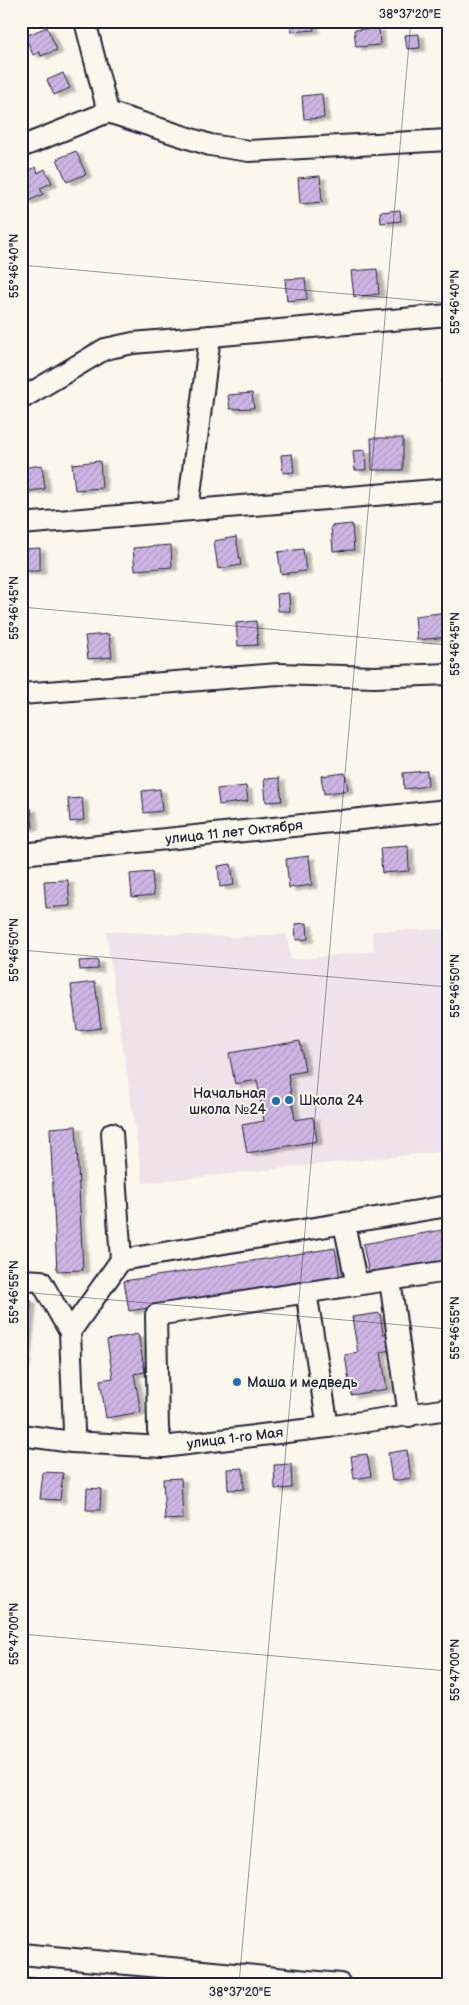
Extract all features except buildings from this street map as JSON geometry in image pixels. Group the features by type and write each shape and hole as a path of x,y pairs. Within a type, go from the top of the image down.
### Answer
{"street":[{"path":"86,21 108,112"},
{"path":"21,147 108,112 210,145 249,150 448,140"},
{"path":"21,399 105,349 132,343 448,315"},
{"path":"188,510 210,336"},
{"path":"21,524 448,488"},
{"path":"21,694 278,674 375,677 448,674"},
{"name":"улица 11 лет Октября","path":"21,854 448,810"},
{"path":"70,1332 122,1260 112,1133"},
{"path":"122,1260 448,1206"},
{"path":"344,1224 357,1285"},
{"path":"163,1447 158,1430 156,1315 448,1272"},
{"path":"21,1280 42,1281 70,1332 74,1430 72,1442"},
{"path":"390,1280 409,1416"},
{"path":"306,1292 328,1427"},
{"name":"улица 1-го Мая","path":"21,1435 72,1442 163,1447 328,1427 448,1409"},
{"path":"21,1954 340,1984"}],"shaded area":[{"name":"Школа 24","path":"448,929 448,1151 143,1183 106,931 235,937 287,934 291,960 374,951 372,931"}],"place":[{"name":"Школа 24","path":"289,1100"},
{"name":"Начальная школа №24","path":"276,1101"},
{"name":"Маша и медведь","path":"237,1382"}]}
